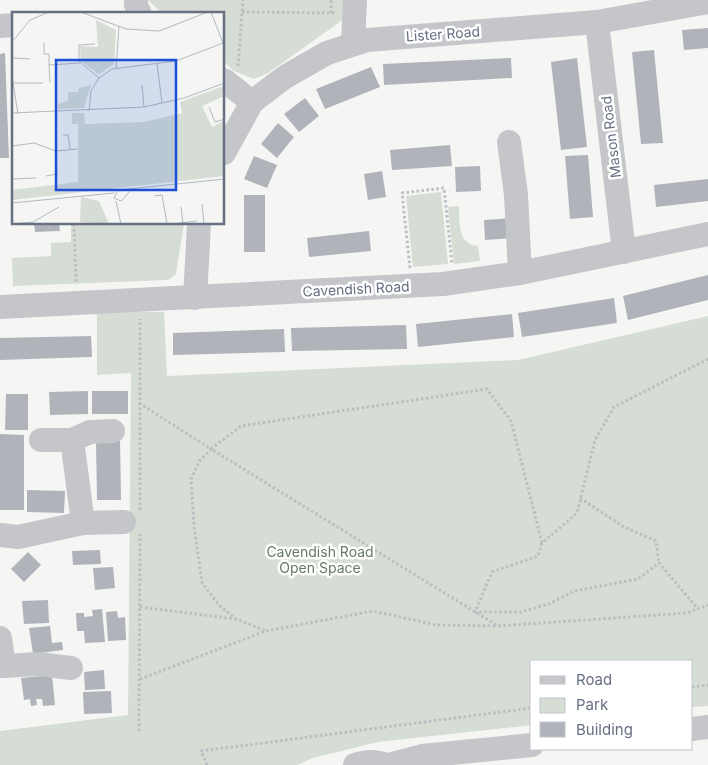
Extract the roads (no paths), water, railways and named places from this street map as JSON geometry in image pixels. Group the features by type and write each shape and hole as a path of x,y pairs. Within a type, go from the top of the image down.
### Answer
{"street":[{"path":"136,0 139,12"},
{"name":"Lister Road","path":"225,148 237,91 285,77 328,53 353,44 368,40 597,22 708,2"},
{"path":"353,44 354,7"},
{"name":"Mason Road","path":"597,22 624,252"},
{"path":"509,142 516,195 520,273"},
{"path":"195,298 199,225"},
{"name":"Cavendish Road","path":"0,307 195,298 453,282 520,273 708,234"},
{"path":"41,440 72,440 90,432 113,431"},
{"path":"72,440 83,523"},
{"path":"0,535 18,537 83,523 124,522"},
{"path":"0,638 2,666 38,664 71,668"},
{"path":"693,729 708,727"},
{"path":"355,765 365,762 377,762 387,765 422,756 445,759 530,745"}],"park label":[{"name":"Cavendish Road Open Space","path":"320,560"}]}
